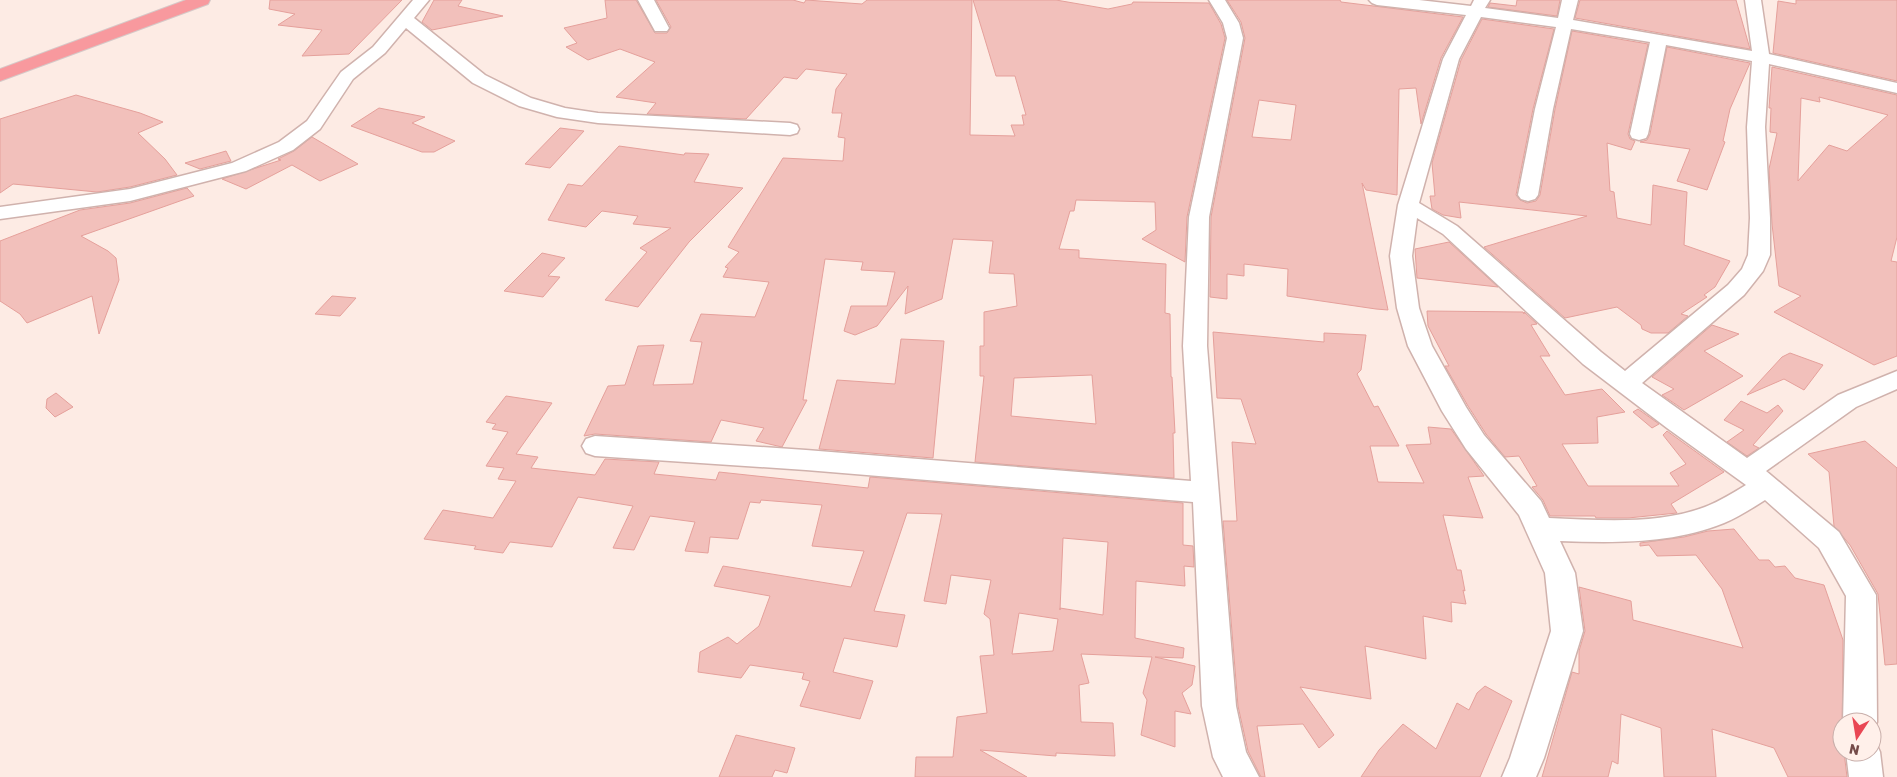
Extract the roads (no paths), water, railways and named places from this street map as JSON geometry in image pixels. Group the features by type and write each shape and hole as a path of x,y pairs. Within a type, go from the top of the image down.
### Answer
{"highway":[{"path":"0,66 180,0"},
{"path":"0,75 202,0"}],"street":[{"path":"0,213 130,195 239,167 286,146 314,125 347,76 379,50 421,0"},
{"path":"646,0 661,28"},
{"path":"1217,0 1231,23 1235,38 1199,217 1195,346 1219,706 1230,757 1242,777"},
{"path":"1377,0 1480,6 1566,24 1761,57 1897,88"},
{"path":"1528,195 1544,109 1566,24 1570,0"},
{"path":"1626,383 1736,290 1752,271 1759,255 1760,218 1756,127 1761,57 1753,0"},
{"path":"1480,6 1451,59 1408,205 1401,256 1408,308 1418,340 1475,442 1531,510 1560,573 1568,631 1527,758 1519,777"},
{"path":"406,19 479,79 525,102 563,113 598,118 790,129"},
{"path":"1639,134 1659,39"},
{"path":"1408,205 1450,230 1592,358 1757,479 1829,540 1861,595 1860,712"},
{"path":"1540,529 1618,531 1666,528 1711,516 1848,401 1897,379"},
{"path":"595,446 806,460 1206,493"},
{"path":"1864,762 1866,777"}]}
